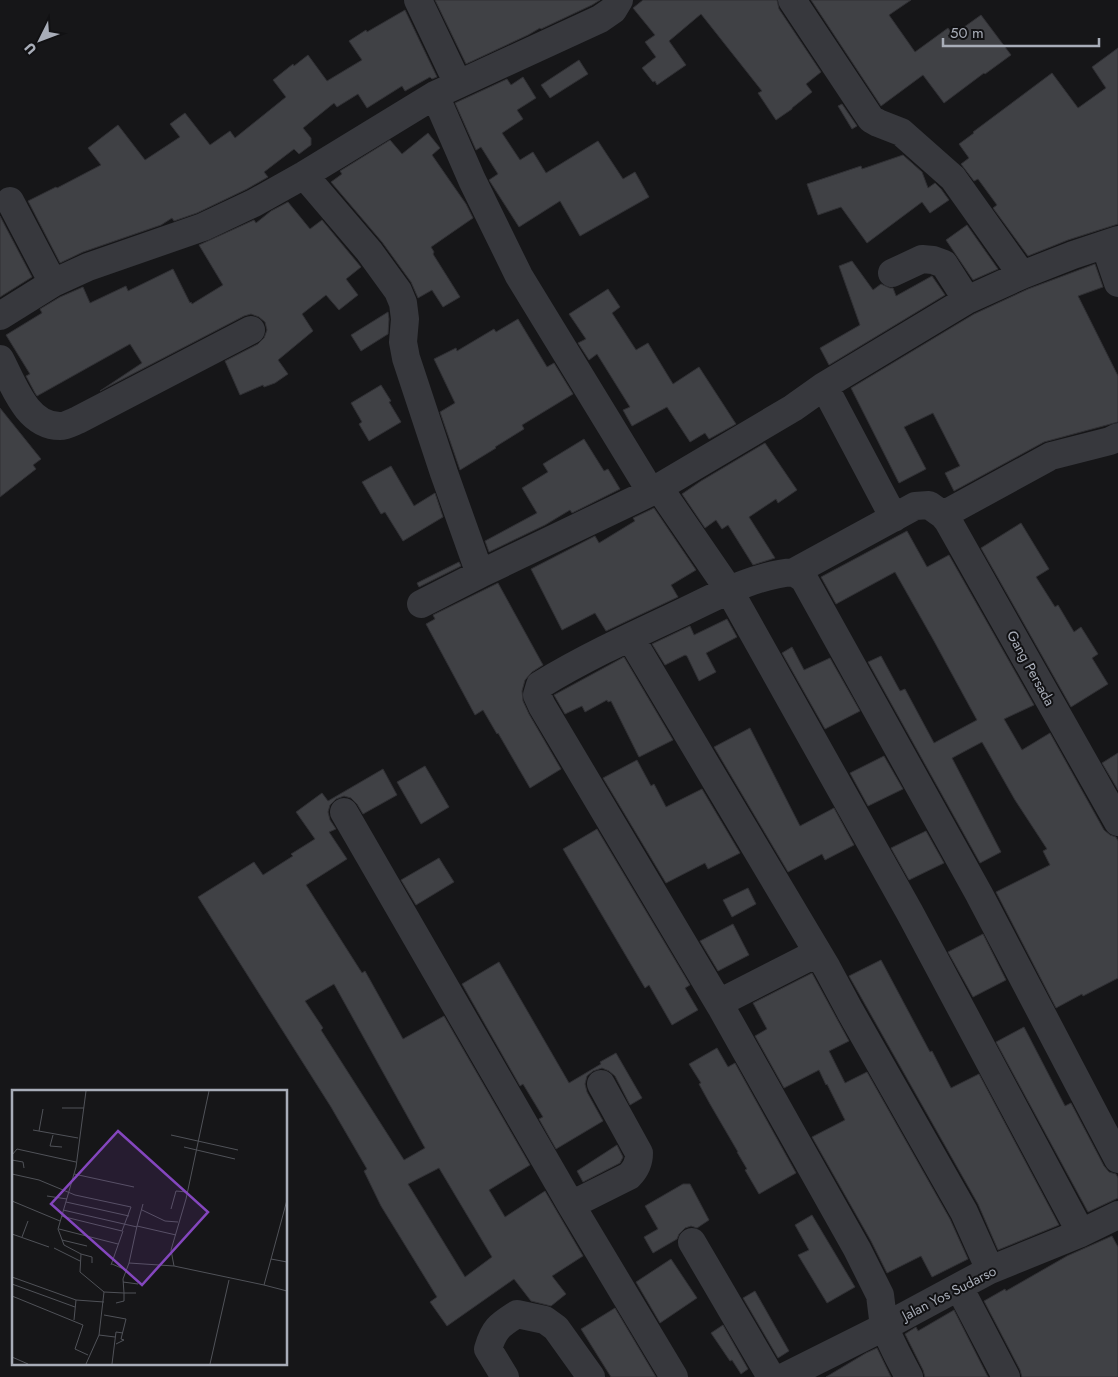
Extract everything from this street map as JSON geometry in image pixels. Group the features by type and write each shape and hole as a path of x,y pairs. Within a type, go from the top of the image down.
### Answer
{"street":[{"path":"418,0 472,180 525,286 655,490 729,590 910,913 1081,1233"},
{"path":"0,316 53,283 88,267 203,228 254,203 446,90 600,20 613,10 619,0"},
{"path":"792,0 872,119 907,137 953,178 1022,275"},
{"path":"304,175 398,291 405,319 404,350 444,473 480,574"},
{"path":"10,200 53,283"},
{"path":"422,604 655,490 793,408 824,386 966,300 1073,255 1112,243 1118,283"},
{"path":"892,273 922,259 944,264 966,300"},
{"path":"0,358 27,410 49,425 62,426 78,420 250,330"},
{"path":"824,386 894,518"},
{"path":"909,1377 884,1327 880,1295 857,1250 722,1010 542,706 538,695 540,685 630,637 729,590 772,575 794,572 915,506 929,505 943,515 1050,456 1110,441 1118,437"},
{"name":"Gang Persada","path":"943,515 1118,822"},
{"path":"794,572 804,579 812,592 979,894 1118,1159"},
{"path":"630,637 821,960 964,1212 990,1270"},
{"path":"344,812 571,1205 674,1377"},
{"path":"722,1010 821,960"},
{"path":"571,1205 629,1176 635,1171 639,1160 639,1153 601,1084"},
{"name":"Jalan Yos Sudarso","path":"784,1377 884,1327 990,1270 1081,1233 1118,1215"},
{"path":"692,1242 771,1377"},
{"path":"959,1287 1006,1377"},
{"path":"505,1377 488,1348 496,1330 517,1314 545,1320 556,1328 591,1377"}],"building":[{"path":"435,0 600,0 466,64"},
{"path":"643,0 777,0 779,9 821,72 806,84 812,92 776,120 758,93 762,91 701,14 669,41 686,65 657,85 642,68 656,57 645,42 655,35 633,8"},
{"path":"811,0 911,0 889,15 915,52 948,28 953,35 981,15 1011,55 944,103 923,75 881,106"},
{"path":"405,10 437,77 432,79 430,77 405,91 402,86 367,108 358,94 337,107 334,103 303,128 311,138 311,145 299,154 294,149 264,172 268,177 197,213 174,221 172,218 161,225 83,252 60,263 28,201 101,165 88,148 118,125 145,160 180,137 170,124 185,113 210,145 230,131 235,138 286,97 273,80 293,64 294,66 308,55 327,81 362,60 349,41"},
{"path":"1118,48 1118,224 1068,240 1028,256 993,208 997,205 978,179 974,181 961,164 969,158 959,144 1052,73 1078,108 1106,88 1092,67"},
{"path":"579,60 588,74 550,98 541,85"},
{"path":"523,77 536,98 517,110 523,119 502,133 520,160 533,152 546,173 598,141 623,179 635,172 649,197 580,236 560,201 519,227 489,180 498,174 481,147 476,150 455,103 507,79 511,85"},
{"path":"842,104 857,126 852,129 838,106"},
{"path":"428,133 440,148 432,155 466,204 473,218 431,247 434,252 433,254 460,297 443,307 432,290 418,298 411,282 382,242 331,182 342,174 340,171 390,140 402,154"},
{"path":"903,155 922,172 928,188 935,183 949,200 930,213 922,202 867,243 841,207 818,215 807,184 861,166 862,169"},
{"path":"288,202 310,229 322,220 361,267 346,279 358,295 339,310 326,295 302,314 313,331 278,360 288,374 275,383 264,387 263,385 240,395 225,361 258,344 264,338 267,330 265,322 251,314 100,391 142,363 130,344 37,396 26,376 30,374 6,335 42,313 40,309 60,297 83,287 90,303 126,286 128,291 173,269 192,304 223,285 199,245 254,220 256,223 271,211"},
{"path":"0,216 32,277 0,297"},
{"path":"967,225 998,269 973,280 946,240"},
{"path":"852,261 873,290 881,284 893,288 896,296 932,276 945,295 829,365 820,348 860,325 839,266"},
{"path":"1095,264 1103,287 1078,296 1118,376 1118,422 1044,442 954,491 945,473 960,466 933,413 904,427 926,469 899,483 851,388 974,314 1028,289"},
{"path":"608,289 620,307 612,313 636,350 648,343 673,384 699,367 736,424 709,439 705,433 690,442 667,407 632,426 623,410 630,407 597,354 589,360 578,343 586,339 569,314"},
{"path":"388,312 388,334 361,351 351,335"},
{"path":"518,319 547,367 554,363 573,394 522,425 524,429 460,470 440,412 455,403 434,359 456,348 457,351 494,329 496,332"},
{"path":"381,385 401,422 369,441 359,424 362,422 351,403"},
{"path":"0,408 41,459 33,465 36,469 0,497"},
{"path":"584,439 604,471 608,469 620,489 572,513 570,510 545,525 489,552 485,541 537,513 522,488 548,472 543,464"},
{"path":"765,443 797,490 778,503 776,499 749,517 775,558 753,565 728,525 722,529 716,520 705,528 682,494"},
{"path":"391,466 414,506 435,493 443,517 403,541 385,512 381,514 362,482"},
{"path":"654,508 696,570 671,585 678,597 606,631 595,613 562,630 531,569 595,536 599,543 635,521 633,518"},
{"path":"1021,523 1049,569 1036,577 1055,607 1058,605 1074,632 1081,627 1098,654 1092,658 1108,684 1071,707 981,548"},
{"path":"907,531 927,567 949,555 1034,705 1004,719 1022,750 1050,733 1104,830 1116,837 1118,841 1118,978 1056,1008 996,892 1050,865 1043,851 1047,849 1015,800 982,742 952,758 1001,852 980,863 868,662 881,656 900,691 905,689 934,743 977,720 934,641 895,572 836,604 821,577"},
{"path":"459,562 461,566 419,587 417,583"},
{"path":"498,583 543,665 532,672 525,680 522,691 523,701 561,769 530,788 483,710 475,715 426,624 435,619 433,615"},
{"path":"727,619 737,637 706,653 716,672 699,681 687,656 685,655 665,665 652,644 690,626 694,635"},
{"path":"792,647 804,670 830,658 860,711 825,729 782,653"},
{"path":"624,657 673,740 639,757 611,701 608,702 607,700 585,712 582,706 565,714 554,695"},
{"path":"750,728 800,826 834,808 854,845 825,860 822,854 788,872 714,747"},
{"path":"1118,753 1118,790 1102,763"},
{"path":"884,756 903,789 868,806 850,773"},
{"path":"637,760 651,786 654,784 666,807 702,789 740,853 708,869 705,863 666,883 603,778"},
{"path":"425,766 449,807 421,824 397,782"},
{"path":"383,769 397,795 363,814 351,798 344,796 336,799 330,805 328,812 330,820 336,829 329,832 347,859 306,885 362,973 365,971 403,1039 444,1016 530,1165 489,1190 505,1217 545,1191 583,1256 552,1276 566,1294 551,1306 531,1301 514,1279 447,1326 430,1302 437,1297 381,1206 364,1171 367,1169 331,1107 198,897 254,862 263,875 293,856 291,854 315,839 296,812 322,793 328,801","holes":["334,984 425,1148 404,1160 321,1030 323,1028 305,1001","439,1168 492,1257 465,1277 408,1184"]},
{"path":"597,829 690,985 685,988 698,1010 672,1025 649,985 645,988 563,849"},
{"path":"926,831 944,863 909,880 891,848"},
{"path":"439,858 454,882 416,905 401,880"},
{"path":"748,888 756,904 732,917 723,900"},
{"path":"733,924 749,955 718,971 700,941"},
{"path":"983,934 1006,980 973,997 948,952"},
{"path":"881,960 951,1088 979,1074 1059,1225 998,1250 978,1204 849,976"},
{"path":"499,962 569,1083 616,1053 642,1098 630,1105 615,1076 602,1068 593,1071 587,1076 585,1084 587,1092 603,1121 556,1149 539,1119 543,1117 523,1084 520,1086 462,984"},
{"path":"812,973 849,1041 829,1051 845,1083 867,1072 950,1219 968,1259 932,1277 921,1256 887,1273 812,1137 845,1120 827,1084 819,1070 784,1088 755,1036 767,1029 753,1003"},
{"path":"1024,1027 1065,1106 1071,1103 1104,1166 1109,1172 1116,1174 1118,1178 1118,1198 1088,1212 996,1042"},
{"path":"717,1048 728,1067 735,1063 796,1173 759,1194 745,1170 747,1169 738,1152 699,1084 701,1083 689,1064"},
{"path":"617,1145 623,1157 620,1163 583,1182 577,1171"},
{"path":"683,1184 690,1184 709,1220 697,1228 691,1226 685,1228 677,1239 653,1253 644,1237 658,1229 645,1206"},
{"path":"812,1215 855,1287 827,1303 798,1255 809,1250 795,1225"},
{"path":"1112,1236 1118,1247 1118,1377 1022,1377 984,1301 1005,1289 1006,1291 1067,1256"},
{"path":"671,1259 697,1298 660,1323 636,1282"},
{"path":"755,1291 789,1351 778,1358 743,1298"},
{"path":"615,1308 656,1377 611,1377 581,1329"},
{"path":"954,1310 988,1377 925,1377 905,1334 916,1327 918,1331"},
{"path":"723,1325 748,1369 741,1374 711,1333"},
{"path":"877,1348 891,1377 826,1377 866,1353"}]}
